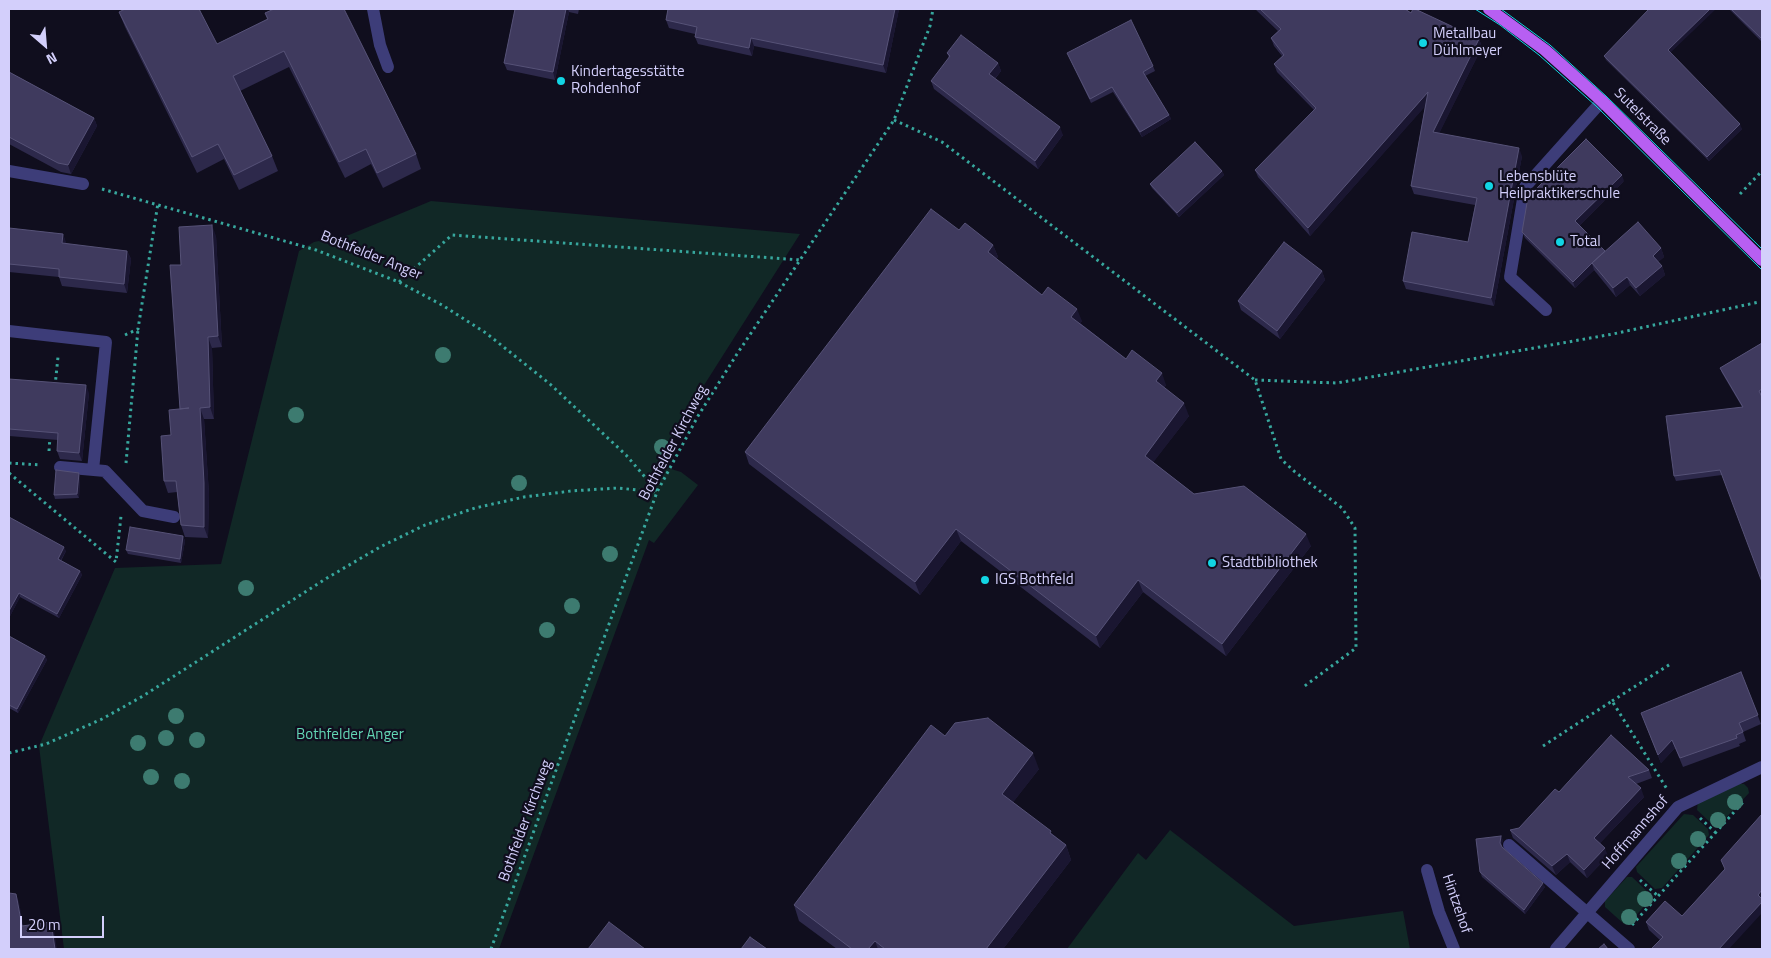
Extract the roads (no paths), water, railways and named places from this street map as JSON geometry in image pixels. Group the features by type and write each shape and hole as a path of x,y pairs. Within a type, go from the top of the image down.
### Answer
{"main road":[{"name":"Sutelstraße","path":"1489,9 1545,50 1602,100 1762,260"}],"street":[{"path":"373,9 380,45 388,67"},
{"path":"1546,310 1510,278 1525,186 1602,100"},
{"path":"9,171 83,184"},
{"path":"9,331 106,342 93,470"},
{"path":"54,466 105,471 143,510 174,517"},
{"name":"Hoffmannshof","path":"1556,949 1678,806 1762,767"},
{"path":"1509,845 1629,949"},
{"name":"Hintzehof","path":"1427,870 1439,912 1454,949"}],"tram line":[{"path":"1475,9 1500,25 1539,55 1596,106 1762,270"},
{"path":"1501,9 1550,45 1606,96 1762,249"}],"place":[{"name":"Metallbau Dühlmeyer","path":"1423,43"},
{"name":"Kindertagesstätte Rohdenhof","path":"561,81"},
{"name":"Lebensblüte Heilpraktikerschule","path":"1489,186"},
{"name":"Total","path":"1560,242"},
{"name":"Stadtbibliothek","path":"1212,563"},
{"name":"IGS Bothfeld","path":"985,580"}],"park label":[{"name":"Bothfelder Anger","path":"350,735"}]}
